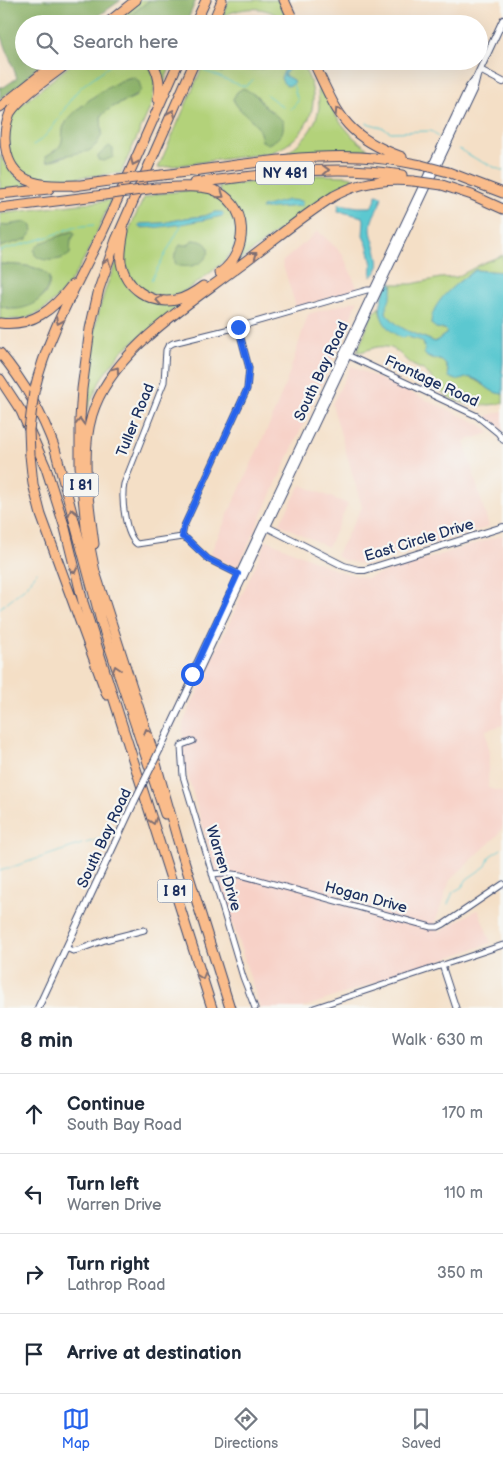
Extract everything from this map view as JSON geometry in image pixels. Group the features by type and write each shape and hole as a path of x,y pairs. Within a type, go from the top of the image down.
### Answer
{"highway":[{"path":"117,15 136,0"},
{"path":"199,15 206,0"},
{"path":"216,15 222,0"},
{"path":"284,0 291,15"},
{"path":"0,107 47,70"},
{"path":"59,70 22,99 10,112 3,128 2,142 8,161 15,172 22,177 37,184 78,185"},
{"path":"153,118 160,90 156,70"},
{"name":"I 81","path":"175,70 42,361 34,392 30,422 30,455 35,492 41,515 138,775 212,1008"},
{"name":"I 81","path":"191,70 109,256 99,289 90,329 82,396 79,450 82,496 90,550 99,586 148,736 200,914 230,1008"},
{"path":"317,70 334,106 353,131 367,142 379,148 421,164"},
{"name":"NY 481","path":"0,194 274,161 329,157 376,158 421,164 503,193"},
{"name":"NY 481","path":"0,208 156,188 322,170 368,171 442,185 503,209"},
{"path":"99,586 88,478 88,439 95,407 118,368 131,352 167,321 334,196 352,187 378,180 414,180"},
{"path":"130,209 122,242 121,264 126,278 141,293 160,301 181,299 196,291 229,266 236,256 242,238 242,227 239,217 230,203 210,189 195,187 156,188"},
{"path":"0,323 24,322 45,313 63,296 88,262"},
{"path":"0,353 27,389 50,433 60,464 101,621 141,746 200,914"},
{"path":"0,379 21,411 46,468 65,528 83,602 138,775"}],"street":[{"name":"South Bay Road","path":"488,52 503,20"},
{"name":"South Bay Road","path":"38,1008 193,679 196,677 264,526 346,354 469,87 479,70"},
{"path":"478,73 503,82"},
{"name":"Tuller Road","path":"182,537 136,544 132,540 122,493 164,382 166,350 168,346 173,343 375,290"},
{"path":"238,327 249,368 247,389 184,526 182,537 187,539 208,559 238,574"},
{"name":"Frontage Road","path":"346,354 477,416 503,440"},
{"name":"South Bay Road","path":"193,679 192,674 238,574 264,526"},
{"name":"East Circle Drive","path":"264,526 344,566 358,570 365,570 503,528"},
{"name":"Warren Drive","path":"193,741 182,745 181,765 243,976 255,1008"},
{"name":"Hogan Drive","path":"212,874 241,875 431,927 438,927 444,924 503,884"},
{"path":"66,948 73,951 78,950 105,940 144,930"},
{"path":"314,1008 503,945"},
{"path":"442,965 456,1008"}],"shaded area":[{"path":"318,231 342,253 358,289 296,307 282,262"},
{"path":"358,300 237,570 210,554 270,423 288,377 308,314"},
{"path":"351,366 480,424 490,433 464,441 489,527 365,565 343,560 336,556 362,507 332,404"},
{"path":"503,411 503,433 486,416"},
{"path":"301,485 348,504 328,547 279,524"},
{"path":"503,535 503,725 486,730 489,754 488,788 503,792 503,826 498,835 450,880 433,929 441,931 478,909 491,943 302,1008 260,1008 218,879 182,756 183,723 267,540 338,571 366,578"}],"green space":[{"path":"0,0 121,0 100,15 15,15 15,70 34,70 23,82 0,99 0,87 4,87 17,78 0,31"},
{"path":"141,0 150,0 130,15 122,15"},
{"path":"150,0 196,0 190,15 130,15"},
{"path":"229,0 278,0 286,15 276,15 265,10 248,9 223,15"},
{"path":"64,70 151,70 152,72 154,90 150,108 121,173 43,181 28,177 12,164 5,126 20,106","holes":["132,77 137,96 108,109 101,116 102,134 75,153 47,162 46,156 60,146 65,124 77,110 105,89"]},
{"path":"157,70 169,70 163,84"},
{"path":"201,70 305,70 313,95 313,105 307,123 301,132 287,145 269,153 158,168","holes":["237,92 257,96 264,106 273,112 262,141 257,126 240,110 233,99"]},
{"path":"132,77 139,82 141,90 133,97 111,108 101,116 102,134 97,144 89,151 63,156 47,162 46,156 60,146 64,126 77,110 105,89"},
{"path":"319,84 337,118 353,137 369,150 325,151 285,155 302,140 315,122 319,107"},
{"path":"243,88 257,96 264,106 283,121 282,133 268,144 262,141 257,126 240,110 233,99 237,92"},
{"path":"109,146 113,149 113,157 104,161 98,160 98,156"},
{"path":"0,154 11,171 28,186 0,190"},
{"path":"319,175 348,176 353,179 339,186 305,210 234,265 244,226 218,187 281,178"},
{"path":"190,190 208,193 228,207 237,233 233,249 222,263 184,291 166,296 151,294 138,286 129,274 123,258 128,233 144,198 156,194","holes":["215,212 222,216 173,225 142,228 138,226 141,224 163,223 205,216"]},
{"path":"111,200 79,268 69,284 43,310 24,319 0,320 0,306 12,309 35,302 47,290 49,278 36,268 0,264 0,247 31,235 32,226 22,223 0,226 0,214","holes":["69,232 75,234 60,259 45,259 36,247"]},
{"path":"26,222 31,224 33,230 27,239 0,247 0,226"},
{"path":"73,231 75,234 71,239 70,254 57,260 42,259 35,255 34,250 41,243"},
{"path":"192,240 201,241 207,245 207,256 196,265 187,267 176,265 175,257 178,248 180,245 188,245"},
{"path":"503,255 503,272 475,270 447,293 436,328 445,329 447,333 435,342 397,325 386,313 386,306 393,284 412,284 440,278 457,277"},
{"path":"119,258 124,278 130,290 142,296 181,304 122,351 102,377 85,411 88,372 98,313"},
{"path":"0,264 33,267 45,273 49,277 47,289 39,299 28,306 14,309 0,306"},
{"path":"379,307 381,316 411,338 416,338 423,342 427,357 445,364 449,377 474,379 491,390 503,394 503,403 488,405 472,404 450,398 442,392 425,371 408,362 397,351 390,348 378,347 357,352 371,317"}],"water":[{"path":"284,70 288,70 284,75 293,80 294,83 288,86 284,84 281,78"},
{"path":"376,195 382,196 372,221 371,230 379,262 376,273 371,277 372,265 368,247 363,236 363,217 338,211 339,204 371,207 375,202"},
{"path":"288,200 302,201 302,206 261,209 262,207"},
{"path":"215,212 222,212 224,214 222,216 167,226 138,226 140,224 163,223 205,216"},
{"path":"475,270 503,272 503,394 493,392 480,382 469,377 457,380 449,377 447,367 443,362 427,357 424,353 424,344 420,340 407,336 403,338 392,332 384,323 382,317 382,299 385,288 391,281 392,293 386,313 403,328 435,342 447,333 445,329 436,328 431,324 435,308 447,293"}],"waterway":[{"path":"33,145 41,140 53,127 80,88 103,70"},
{"path":"204,71 246,86 253,80"},
{"path":"291,109 298,101 293,84"},
{"path":"267,95 283,107"},
{"path":"367,123 391,132 431,131 438,137"},
{"path":"459,149 503,171"},
{"path":"151,280 183,222"},
{"path":"0,251 51,236 73,227 94,225"},
{"path":"0,608 27,586 37,572"},
{"path":"86,843 100,839"},
{"path":"0,871 82,844"},
{"path":"448,904 453,892 462,887 467,879 486,866 490,856 501,849"}],"route":[{"path":"192,674 238,574 208,559 187,539 182,537 184,526 247,389 249,368 238,327"}]}
